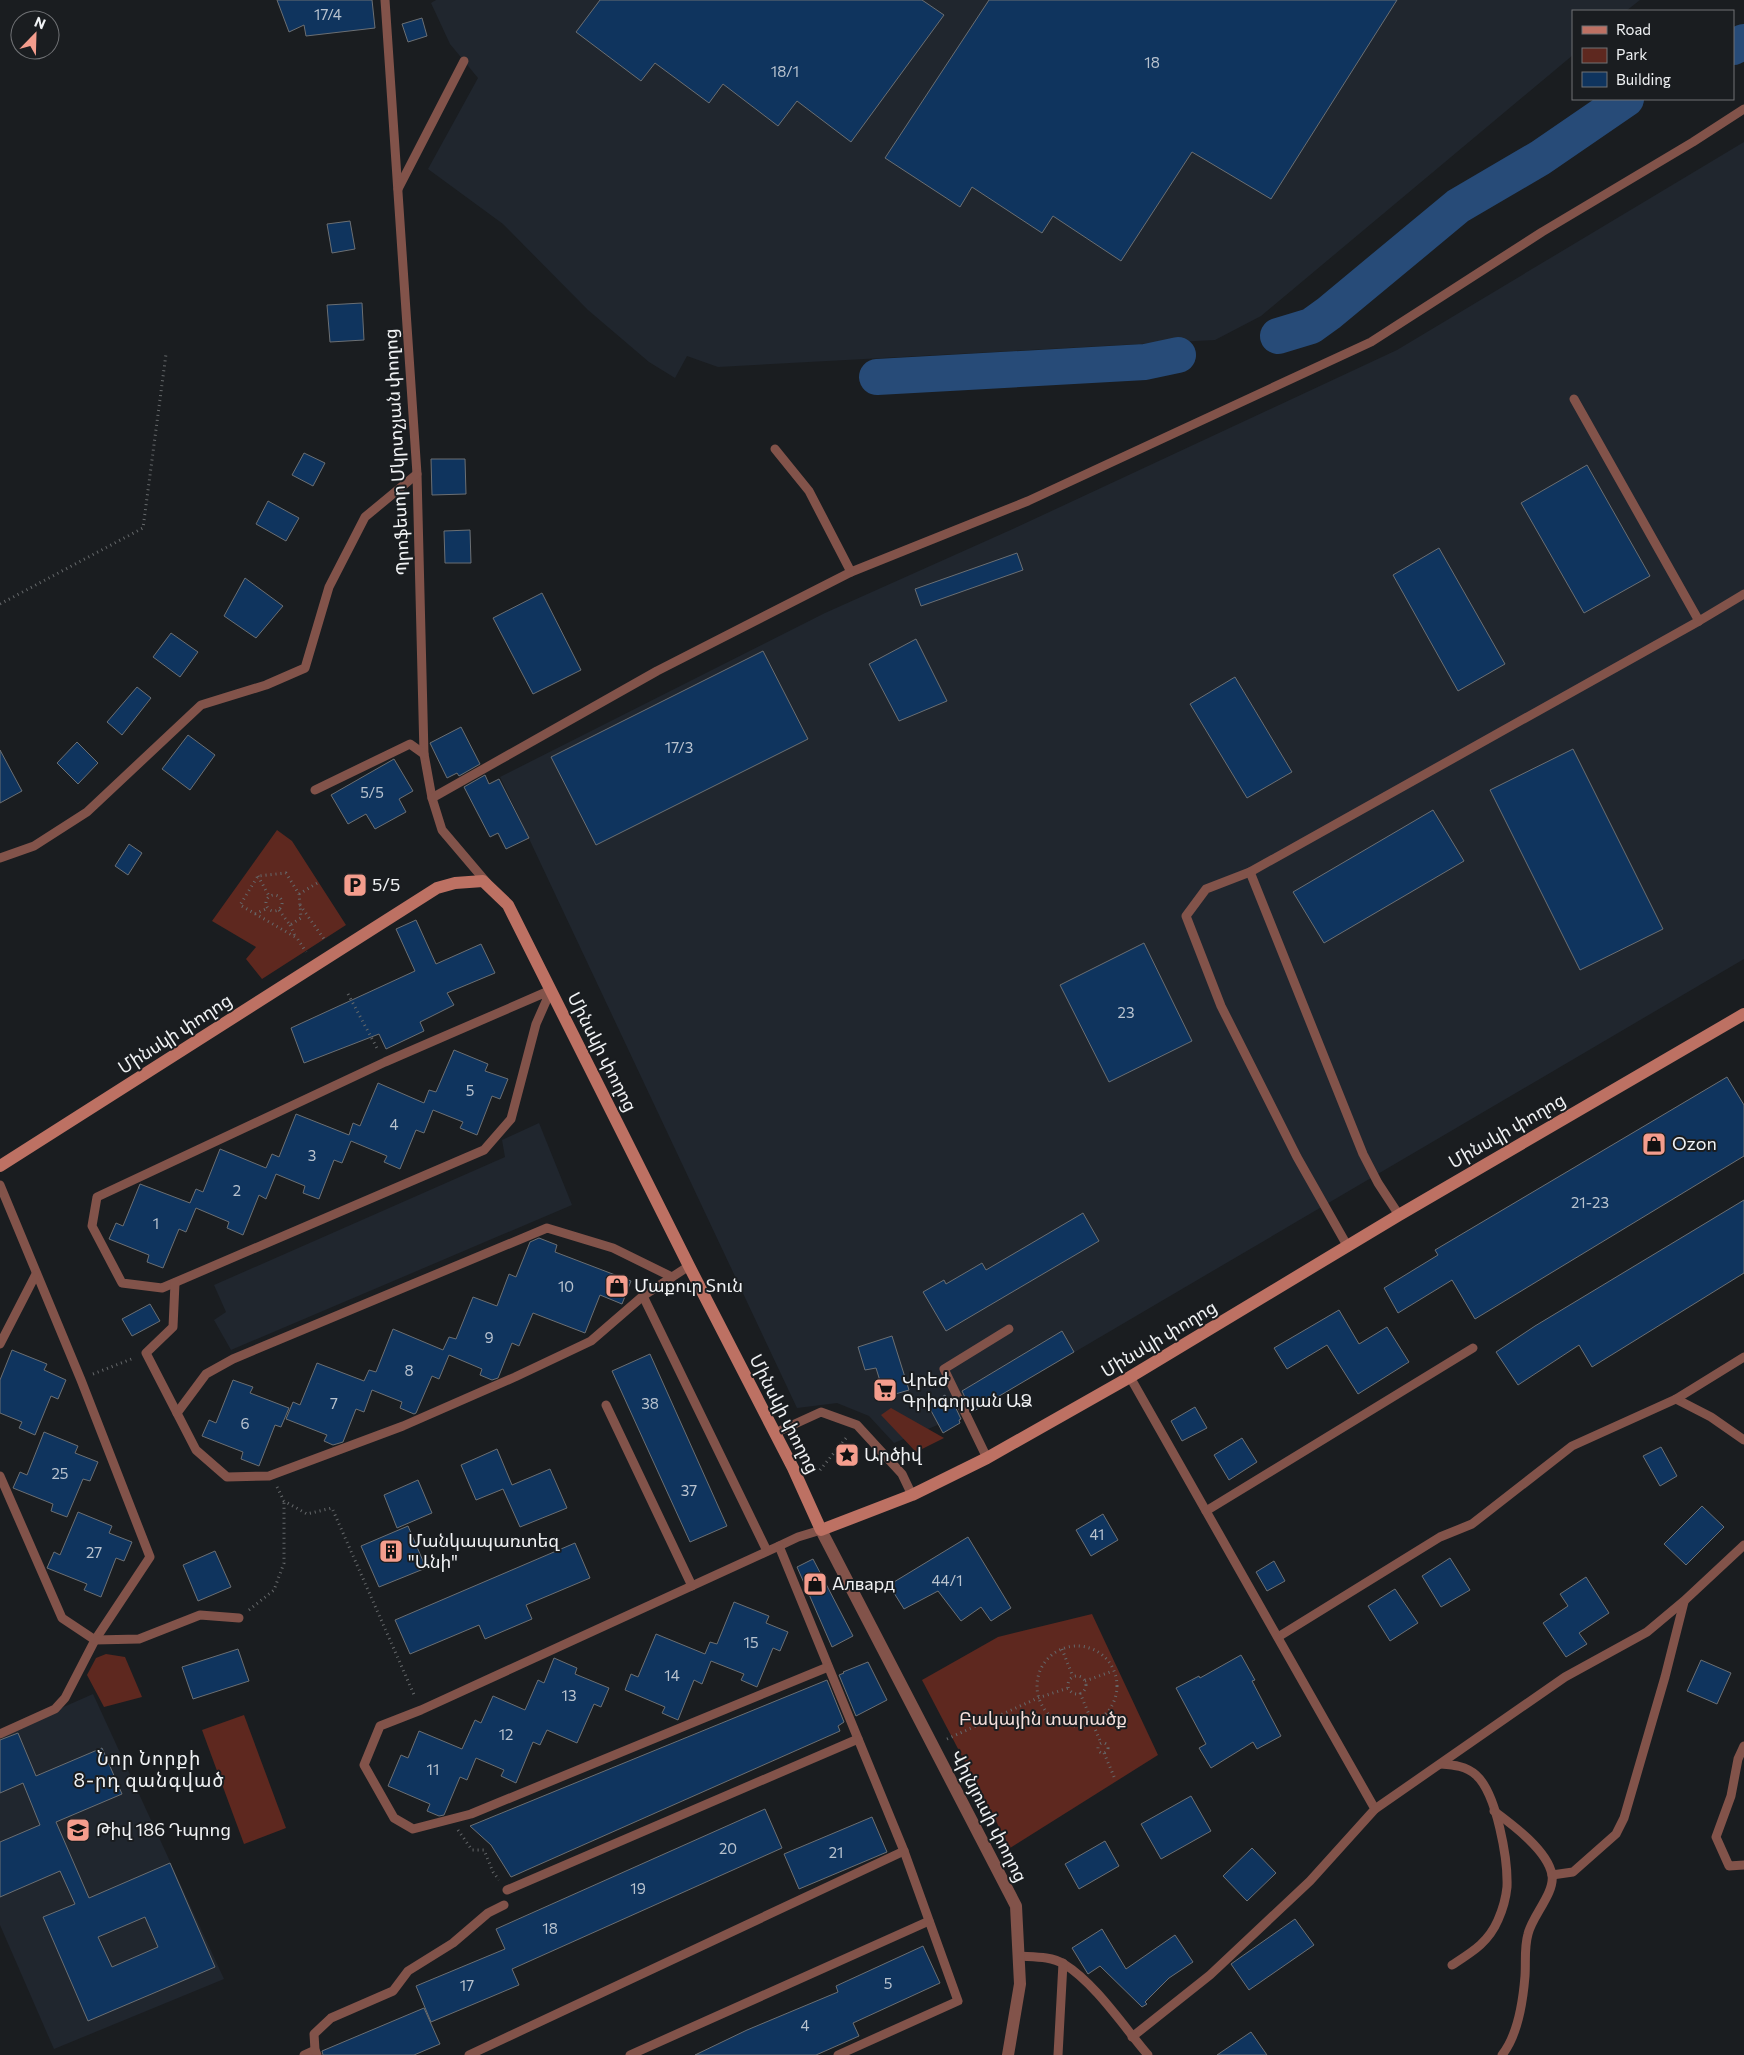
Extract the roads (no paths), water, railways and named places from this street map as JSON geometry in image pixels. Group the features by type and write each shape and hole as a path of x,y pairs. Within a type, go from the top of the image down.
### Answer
{"main road":[{"name":"Մինսկի փողոց","path":"0,1166 436,888 455,883 483,880 508,905 775,1433 821,1530 912,1496 987,1458 1130,1377 1399,1215 1744,1014"}],"street":[{"name":"Վիլնյուսի փողոց","path":"821,1530 1016,1906 1020,1984 1008,2055"}],"lane":[{"name":"Պրոֆեսոր Մկրտչյան փողոց","path":"385,0 416,474 424,754 432,798 442,830 488,884"},
{"path":"397,189 464,61"},
{"path":"432,798 657,671 851,572 1028,501 1371,342 1542,232 1693,142 1744,109"},
{"path":"1574,399 1699,621"},
{"path":"775,448 809,491 851,572"},
{"path":"0,858 34,846 87,812 201,705 266,685 305,668 329,587 365,517 416,474"},
{"path":"1348,1247 1297,1157 1222,1006 1186,916 1206,889 1250,872 1744,594"},
{"path":"315,790 410,744 424,754"},
{"path":"1250,872 1363,1154 1378,1183 1399,1215"},
{"path":"551,990 536,1024 511,1119 484,1150 162,1288 122,1283 92,1226 97,1197 384,1062 551,990"},
{"path":"0,1185 81,1380 150,1557 95,1640 65,1698 56,1710 0,1734"},
{"path":"177,1413 206,1374 233,1359 547,1228 613,1248 672,1276"},
{"path":"175,1283 173,1327 146,1353 196,1450 227,1477 271,1475 403,1426 583,1345 591,1341 643,1296 689,1266"},
{"path":"0,1344 36,1274"},
{"path":"643,1296 766,1551"},
{"path":"987,1458 944,1369 1009,1329"},
{"path":"1206,1511 1473,1348"},
{"path":"1278,1638 1440,1537 1472,1524 1572,1446 1676,1399 1744,1357"},
{"path":"1130,1377 1375,1809"},
{"path":"1676,1399 1711,1417 1744,1440"},
{"path":"606,1405 692,1586"},
{"path":"775,1433 821,1412 857,1425 902,1474 912,1496"},
{"path":"1733,1432 1744,1434"},
{"path":"0,1476 62,1618 95,1640 139,1638 200,1615 239,1618"},
{"path":"821,1530 798,1537 766,1551 421,1710 380,1726 364,1764 394,1818 413,1829 471,1814 828,1667"},
{"path":"1132,2037 1210,1975 1310,1881 1375,1809 1565,1677 1647,1632 1684,1602 1744,1545"},
{"path":"779,1546 904,1851 958,2001 838,2055"},
{"path":"1552,1876 1573,1872 1616,1834 1624,1818 1665,1677 1684,1602"},
{"path":"507,1890 858,1739"},
{"path":"1744,1746 1738,1758 1731,1796 1716,1837 1729,1866 1744,1865"},
{"path":"1441,1764 1463,1766 1477,1776 1491,1797 1506,1863 1506,1889 1498,1920 1484,1943 1452,1965"},
{"path":"1494,1810 1521,1832 1544,1857 1552,1876 1547,1896 1528,1932 1524,1956 1525,1975 1522,1998 1509,2046 1502,2055"},
{"path":"469,2055 904,1851"},
{"path":"304,2055 316,2052 314,2034 331,2018 393,1991 408,1972 453,1943 488,1913 504,1905"},
{"path":"630,2055 929,1922"},
{"path":"1019,1956 1044,1957 1063,1963 1090,1985 1148,2055"},
{"path":"1058,2055 1063,1963"}],"waterway":[{"path":"1734,47 1744,42"},
{"path":"1278,336 1311,326 1458,206 1540,158 1625,100"},
{"path":"877,377 1145,362 1178,355"}],"place":[{"name":"5/5","path":"355,885"},
{"name":"Ozon","path":"1654,1144"},
{"name":"Մաքուր Տուն","path":"617,1286"},
{"name":"Վրեժ Գրիգորյան ԱՁ","path":"885,1390"},
{"name":"Արծիվ","path":"847,1455"},
{"name":"Մանկապառտեզ \"Անի\"","path":"391,1551"},
{"name":"Алвард","path":"815,1584"},
{"name":"Թիվ 186 Դպրոց","path":"78,1830"}],"district":[{"name":"Նոր Նորքի 8-րդ զանգված","path":"149,1769"}],"park label":[{"name":"Բակային տարածք","path":"1043,1719"}]}
